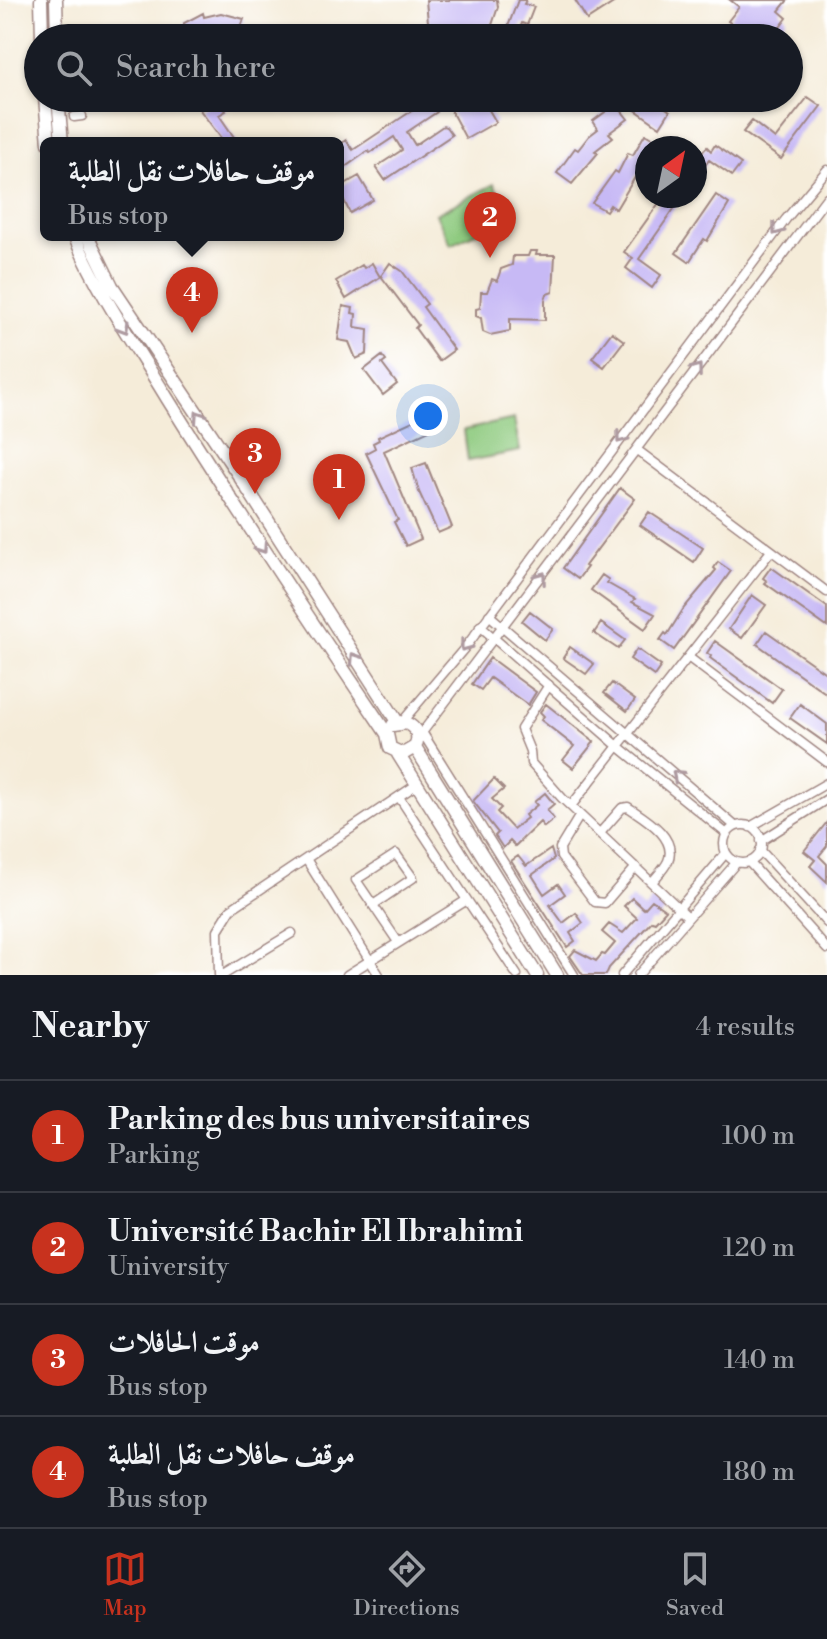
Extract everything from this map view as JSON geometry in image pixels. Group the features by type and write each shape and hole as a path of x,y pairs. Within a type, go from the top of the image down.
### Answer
{"main road":[{"path":"41,0 42,24"},
{"path":"56,0 57,24"},
{"path":"46,112 48,137"},
{"path":"59,112 61,137"},
{"path":"77,241 103,293 232,504 387,734"},
{"path":"90,241 112,286 400,723"},
{"path":"537,975 398,754 387,744 387,734 392,726 400,723 411,725 557,975"},
{"path":"398,754 408,753 418,739"}],"street":[{"path":"400,723 489,615 786,219 827,170"},
{"path":"574,975 418,739 827,197"},
{"path":"637,450 827,592"},
{"path":"571,806 771,551"},
{"path":"489,615 735,826 750,827 827,783"},
{"path":"480,626 619,747 727,834"},
{"path":"688,657 827,762"},
{"path":"549,685 524,722 522,736 530,751 531,763 580,815 687,916"},
{"path":"292,933 221,975 218,930 231,909 416,785"},
{"path":"399,797 517,975"},
{"path":"749,862 761,846 827,799"},
{"path":"600,833 622,808 628,807 645,818 667,839 670,851 668,861 652,882"},
{"path":"580,815 560,848 561,857 595,902 605,903 636,867"},
{"path":"735,826 727,834 724,843 726,853 737,862 749,862 827,949"},
{"path":"750,827 759,835 761,846 827,923"},
{"path":"622,975 726,853"},
{"path":"373,905 413,878 396,854 356,880 398,942"},
{"path":"306,859 379,975"},
{"path":"638,975 737,862"},
{"path":"347,975 467,900"}],"green space":[{"path":"494,184 509,216 451,245 436,214"},
{"path":"514,419 520,451 468,461 464,430"}],"building":[{"path":"426,0 497,0 492,24 428,22"},
{"path":"518,0 526,0 524,4 534,7 527,24 509,24"},
{"path":"575,0 618,0 587,20"},
{"path":"730,0 788,0 779,11 787,18 782,24 732,24 728,21 739,7"},
{"path":"203,13 204,17 221,13 244,19 242,24 184,23"},
{"path":"808,97 821,106 781,159 743,132 752,121 775,139 796,112 803,112 803,103"},
{"path":"202,112 224,112 219,115 234,137 220,137"},
{"path":"410,112 437,112 407,132 415,145 443,126 452,135 385,180 376,167 402,150 394,137 344,168 344,142 346,140 353,150"},
{"path":"452,112 490,112 496,122 466,139"},
{"path":"605,112 622,112 628,119 609,133 613,137 595,151 598,153 572,184 557,173 575,148 578,150 598,129 593,121"},
{"path":"638,112 669,112 660,127"},
{"path":"715,145 741,164 732,176 709,160 707,163 707,147 711,151"},
{"path":"635,152 635,177 616,209 610,205 606,211 592,203 615,171 618,173 628,153 633,155"},
{"path":"359,176 373,200 350,213 344,200 344,185"},
{"path":"716,195 729,204 707,241 704,239 689,262 676,253"},
{"path":"655,208 675,208 639,259 661,275 652,288 626,268 633,258 624,252"},
{"path":"530,251 537,251 536,255 555,255 553,292 547,294 545,300 545,320 510,319 510,331 490,335 483,332 481,318 476,316 481,292 487,292 492,279 497,281 501,269 512,265 513,256 528,256"},
{"path":"372,263 380,277 346,299 336,281 362,265 364,268"},
{"path":"390,263 402,271 427,304 423,307 454,350 439,361 415,328 418,325 381,276"},
{"path":"343,306 353,308 355,327 368,329 367,354 356,359 349,342 338,340"},
{"path":"612,332 624,341 604,367 592,358"},
{"path":"382,356 386,361 382,364 397,384 383,395 364,370"},
{"path":"428,414 438,426 384,451 421,539 406,546 394,522 398,520 366,453 375,448 373,443 379,440 378,437"},
{"path":"426,463 452,527 438,533 419,492 412,468"},
{"path":"620,488 635,499 578,579 563,568"},
{"path":"649,512 703,548 694,562 640,525"},
{"path":"718,562 731,571 674,650 660,640 716,570 714,568"},
{"path":"771,567 827,607 827,627 765,583 767,581 763,578"},
{"path":"602,575 609,580 607,583 635,599 632,602 655,614 645,629 591,590"},
{"path":"752,595 766,605 742,638 729,629"},
{"path":"530,611 553,629 545,640 522,621"},
{"path":"601,623 625,640 618,649 594,633"},
{"path":"766,631 827,674 827,694 757,644"},
{"path":"715,641 782,689 772,703 710,658 707,653"},
{"path":"570,647 594,664 586,674 563,658"},
{"path":"637,649 661,666 654,676 630,659"},
{"path":"490,658 536,692 528,705 490,678 481,690 472,684"},
{"path":"612,683 635,700 627,711 604,693"},
{"path":"546,704 594,742 573,768 563,760 574,746 541,720 544,716 540,712"},
{"path":"800,704 827,724 827,744 790,718"},
{"path":"494,779 504,789 492,799 501,808 497,812 513,829 527,818 525,815 537,805 534,802 545,793 554,804 547,810 554,819 544,827 540,822 515,846 510,841 503,848 495,836 498,833 473,801"},
{"path":"827,822 827,846 819,856 827,864 827,882 810,866 815,860 804,851"},
{"path":"551,849 554,859 532,875 544,894 558,884 565,894 550,905 563,923 576,913 583,923 570,933 575,941 567,947 511,861 518,856 526,866"},
{"path":"632,898 644,909 652,900 666,910 655,922 652,921 606,975 583,975 570,956 575,950 596,961 602,954 605,955 615,943 602,932 609,924 623,933 637,918 624,906"}],"place":[{"name":"Université Bachir El Ibrahimi","path":"490,258"},
{"name":"موقف حافلات نقل الطلبة","path":"192,333"},
{"name":"موقت الحافلات","path":"255,494"},
{"name":"Parking des bus universitaires","path":"339,520"}]}
